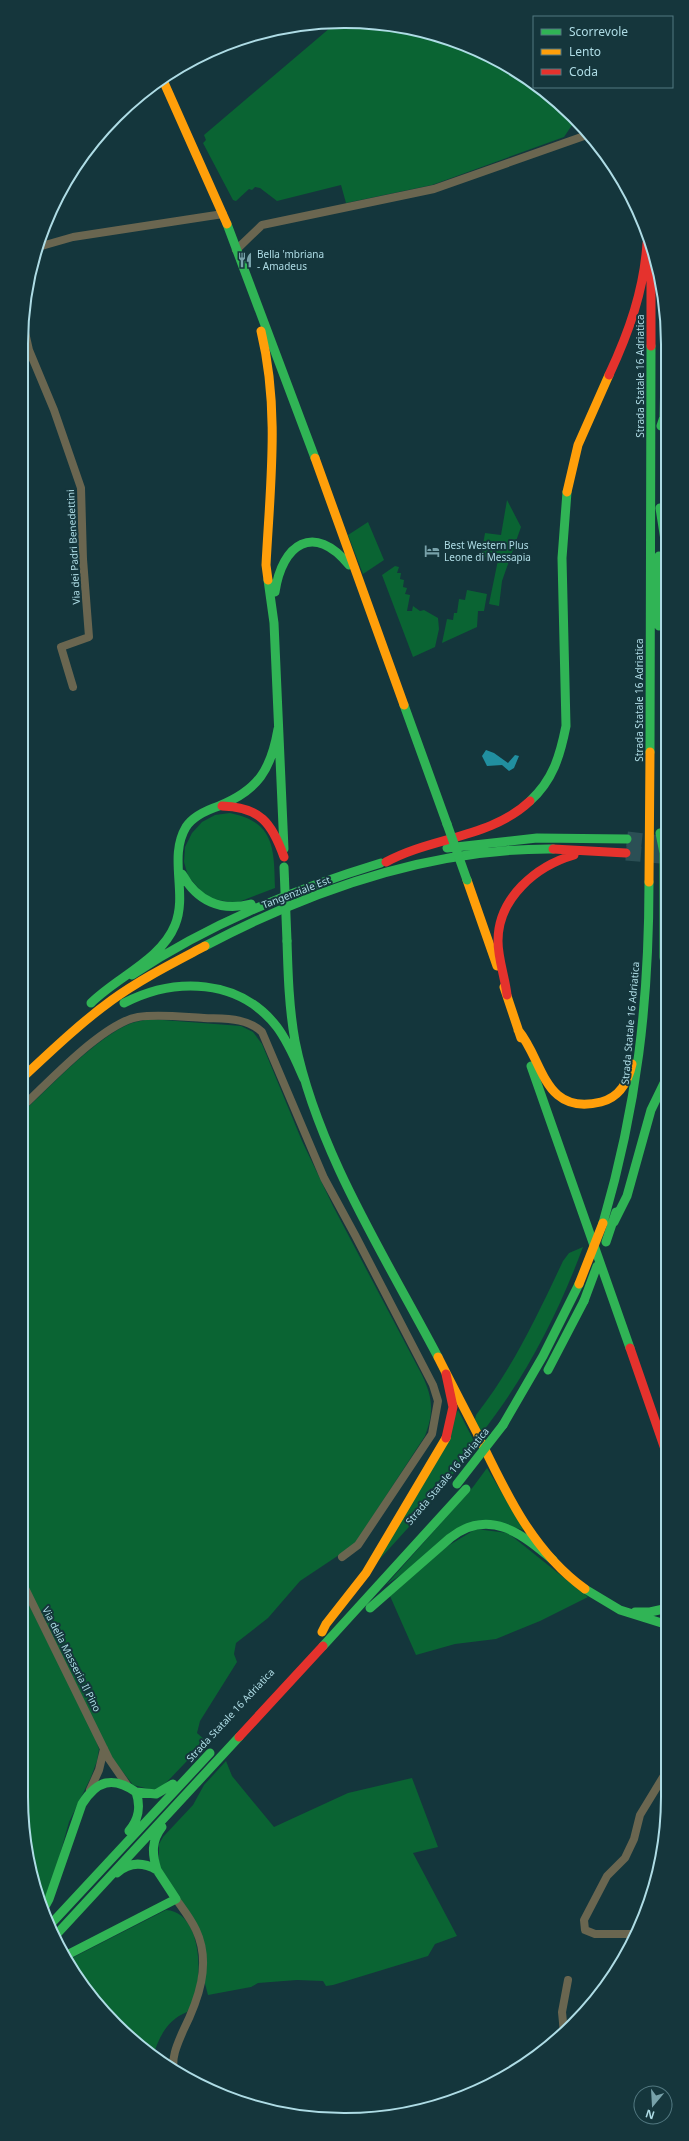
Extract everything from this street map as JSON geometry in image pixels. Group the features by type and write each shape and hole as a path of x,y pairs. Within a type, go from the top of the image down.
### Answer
{"main road":[{"path":"165,84 223,214 298,413 467,880 661,1438"},
{"path":"386,862 400,854 486,828 512,817 539,796 558,765 565,740 566,726 562,536 566,496 579,442 638,308 647,267 647,253"},
{"name":"Strada Statale 16 Adriatica","path":"454,1487 481,1455 503,1425 539,1365 561,1324 579,1284 603,1223 625,1141 642,1039 649,930 650,875 649,585 651,267"},
{"path":"253,295 267,355 274,412"},
{"name":"Strada Statale 16 Adriatica","path":"661,344 661,429"},
{"path":"274,623 266,565 274,412 276,403 281,399 288,400 298,413"},
{"name":"Strada Statale 16 Adriatica","path":"659,787 660,456"},
{"path":"660,508 661,514"},
{"path":"304,1079 292,1021 287,941 274,623 276,576 290,549 312,542 331,546 344,556 360,585"},
{"path":"85,1008 100,992 156,951 168,940 176,925 180,909 182,892 179,867 179,845 186,827 200,814 244,794 263,776 273,758 278,729"},
{"path":"219,806 241,807 261,816 276,833 284,857"},
{"path":"656,969 660,829 661,835"},
{"name":"Tangenziale Est","path":"28,1060 85,1008 146,965 205,931 256,908 327,881 386,862 434,850 526,838 574,836 627,839"},
{"name":"Tangenziale Est","path":"28,1073 99,1010 150,974 258,919 322,893 382,873 473,855 529,850 575,850 626,853 620,857 573,855 560,858 539,870 517,891 504,914 499,928 498,940 506,978 507,995"},
{"path":"179,867 185,880 197,895 212,904 226,907 244,906 315,881 327,881"},
{"path":"518,1030 529,1044 549,1088 558,1095 579,1104 591,1104 611,1098 622,1090 632,1066 638,1022 642,989 646,887 650,875"},
{"path":"48,1055 62,1048 113,1010 138,994 159,987 180,984 226,991 249,1002 271,1020 289,1046 304,1079 320,1128 341,1174 512,1501 552,1560"},
{"path":"612,1225 620,1214 646,1121 661,1088"},
{"path":"545,1376 584,1301 606,1242 637,1134 642,1105"},
{"name":"Strada Statale 16 Adriatica","path":"441,1502 319,1635 366,1573 444,1443 450,1428 453,1407 446,1374"},
{"path":"485,1467 498,1450"},
{"name":"Strada Statale 16 Adriatica","path":"59,1932 468,1486"},
{"path":"330,1638 338,1636 450,1537 471,1525 489,1523 509,1528 532,1541 577,1583 610,1605 641,1618 661,1623"},
{"path":"610,1605 639,1613 661,1609"},
{"name":"Strada Statale 16 Adriatica","path":"53,1921 213,1747 206,1750 166,1790 154,1794 136,1792"},
{"path":"47,1903 82,1804 90,1791 104,1783 123,1782 136,1792 139,1804 137,1820 107,1856 101,1868"},
{"path":"69,1954 176,1899 157,1870 152,1854 154,1838 188,1798 192,1788"},
{"path":"74,1915 91,1902 120,1870 140,1864 152,1866 157,1870"}],"street":[{"path":"236,250 262,225 434,189 583,137"},
{"path":"44,245 74,237 223,214"},
{"name":"Via dei Padri Benedettini","path":"28,346 54,410 81,488 82,559 89,637 61,647 73,687"},
{"path":"28,1102 86,1048 112,1028 129,1020 150,1016 236,1020 254,1025 262,1032 324,1178 355,1234 433,1385 438,1401 432,1434 358,1545 342,1557"},
{"name":"Via della Masseria Il Pino","path":"28,1594 104,1748 114,1766 128,1785"},
{"path":"90,1791 99,1770 104,1748"},
{"path":"629,1934 595,1934 585,1930 584,1920 607,1876 625,1858 634,1839 640,1815 661,1780"},
{"path":"174,2063 175,2052 197,2002 202,1967 199,1938 193,1924 176,1899"},
{"path":"563,2024 562,2012 568,1980"}],"green space":[{"path":"344,28 406,34 466,52 503,70 520,81 537,93 572,125 564,137 432,185 346,203 341,185 277,201 260,188 255,187 252,190 249,189 236,201 233,200 203,143 206,140 204,135 329,29"},
{"path":"507,500 521,527 502,581 499,606 489,604 498,560 481,556 485,533 501,535"},
{"path":"368,522 384,560 363,574 348,535"},
{"path":"395,566 399,567 397,573 401,573 400,579 404,580 403,587 407,588 405,594 410,595 407,611 412,611 413,606 420,611 424,610 438,618 439,629 435,647 413,657 382,575"},
{"path":"467,590 487,594 484,611 478,611 477,627 442,643 447,619 453,620 454,613 457,613 459,599 465,600"},
{"path":"230,813 245,817 256,823 264,830 269,839 274,861 275,888 236,903 207,898 188,876 184,862 185,847 192,833 202,822 215,815"},
{"path":"150,1019 241,1026 253,1032 262,1044 302,1141 333,1206 426,1383 431,1405 430,1420 425,1436 354,1545 300,1581 268,1618 236,1643 234,1654 237,1662 200,1721 197,1733 206,1741 164,1785 153,1790 133,1785 112,1758 28,1588 28,1107 89,1050 119,1029 139,1021"},
{"path":"583,1247 552,1321 540,1344 512,1390 481,1434 475,1419 476,1415 502,1379 513,1360 563,1261 569,1253"},
{"path":"458,1410 475,1443 441,1490 377,1562"},
{"path":"487,1468 524,1530 481,1520 386,1585 473,1487"},
{"path":"476,1529 508,1533 588,1597 540,1621 496,1639 455,1644 416,1655 390,1596 441,1550"},
{"path":"28,1603 94,1735 99,1749 97,1761 91,1777 69,1822 52,1883 45,1897 34,1858 29,1817"},
{"path":"226,1761 232,1776 274,1827 348,1793 412,1778 438,1847 413,1853 457,1936 435,1944 428,1956 333,1985 326,1986 323,1981 297,1980 258,1983 251,1987 208,1995 204,1980 205,1945 159,1867 159,1844 163,1837 193,1805 204,1785"},
{"path":"166,1910 178,1913 186,1921 193,1932 196,1945 198,1974 194,1998 187,2012 180,2015 169,2024 161,2036 155,2050 121,2020 107,2005 93,1989 72,1958"}],"water":[{"path":"486,750 494,753 508,763 515,755 519,756 514,768 509,771 502,765 487,766 482,756"}],"tunnel":[{"path":"627,839 661,843"},
{"path":"626,853 661,856"}],"traffic: fast":[{"path":"227,224 315,458"},
{"path":"650,752 651,346"},
{"path":"530,801 538,793 550,776 558,757 566,726 562,558 567,492"},
{"path":"660,508 661,514"},
{"path":"275,592 279,575 285,561 292,551 302,544 312,542 324,544 336,552 349,565"},
{"path":"659,556 659,626"},
{"path":"268,580 274,623 284,849"},
{"path":"404,705 447,824"},
{"path":"91,1003 149,958 160,948 168,937 175,925 180,901 178,863 181,839 186,827 192,820 201,814 232,800 244,793 253,785 267,767 278,729"},
{"path":"447,824 467,880"},
{"path":"660,833 661,838"},
{"path":"447,848 537,838 627,839"},
{"path":"205,946 287,907 330,890 373,876 418,864 462,856 508,851 553,849"},
{"path":"132,975 191,940 252,910 315,885 381,863"},
{"path":"284,867 287,941"},
{"path":"182,874 195,891 211,902 230,906 251,904"},
{"path":"603,1223 625,1137 639,1054 647,970 649,882"},
{"path":"287,941 290,1004 295,1041 305,1082 319,1123 355,1203 438,1357"},
{"path":"124,1003 164,989 185,986 205,987 225,991 244,999 262,1011 277,1027 289,1046 304,1079"},
{"path":"531,1066 630,1348"},
{"path":"614,1222 627,1196 651,1110 661,1089"},
{"path":"606,1242 616,1212"},
{"path":"584,1301 597,1266"},
{"path":"503,1425 543,1356 579,1284"},
{"path":"548,1370 584,1301"},
{"path":"457,1484 503,1425"},
{"path":"323,1646 466,1489"},
{"path":"370,1608 450,1538 464,1529 478,1525 492,1524 517,1533 553,1560"},
{"path":"585,1589 620,1610 661,1623"},
{"path":"635,1612 650,1612 661,1610"},
{"path":"59,1932 239,1737"},
{"path":"54,1921 210,1753"},
{"path":"47,1903 82,1804 88,1796 100,1785 113,1782 128,1787 136,1792"},
{"path":"136,1792 156,1794 173,1784"},
{"path":"129,1831 135,1822 139,1808 136,1792"},
{"path":"157,1870 153,1853 154,1843 158,1832 162,1827"},
{"path":"117,1873 126,1867 136,1864 152,1867 157,1870"},
{"path":"69,1954 176,1899 157,1870"}],"traffic: slow":[{"path":"165,84 227,224"},
{"path":"261,331 267,360 272,418 271,477 266,565 268,580"},
{"path":"567,492 578,445 609,375"},
{"path":"315,458 404,705"},
{"path":"649,882 650,752"},
{"path":"467,880 497,966"},
{"path":"28,1072 76,1028 123,992 205,946"},
{"path":"504,987 521,1038"},
{"path":"518,1030 527,1043 548,1083 556,1094 567,1101 582,1104 608,1100 622,1088 628,1077 632,1064"},
{"path":"579,1284 603,1223"},
{"path":"438,1357 498,1476 522,1518 550,1557 566,1574 585,1589"},
{"path":"322,1632 326,1624 366,1573 446,1438"}],"traffic: jam":[{"path":"609,375 629,327 639,294 643,277 646,250"},
{"path":"651,267 651,346"},
{"path":"386,862 422,847 497,823 530,801"},
{"path":"222,806 246,810 263,819 275,835 284,857"},
{"path":"553,849 626,853"},
{"path":"507,995 498,941 500,925 505,911 512,898 533,876 546,867 574,855"},
{"path":"630,1348 661,1438"},
{"path":"446,1374 453,1407 446,1438"},
{"path":"239,1737 323,1646"}],"place":[{"name":"Bella 'mbriana - Amadeus","path":"245,260"},
{"name":"Best Western Plus Leone di Messapia","path":"432,551"}]}
